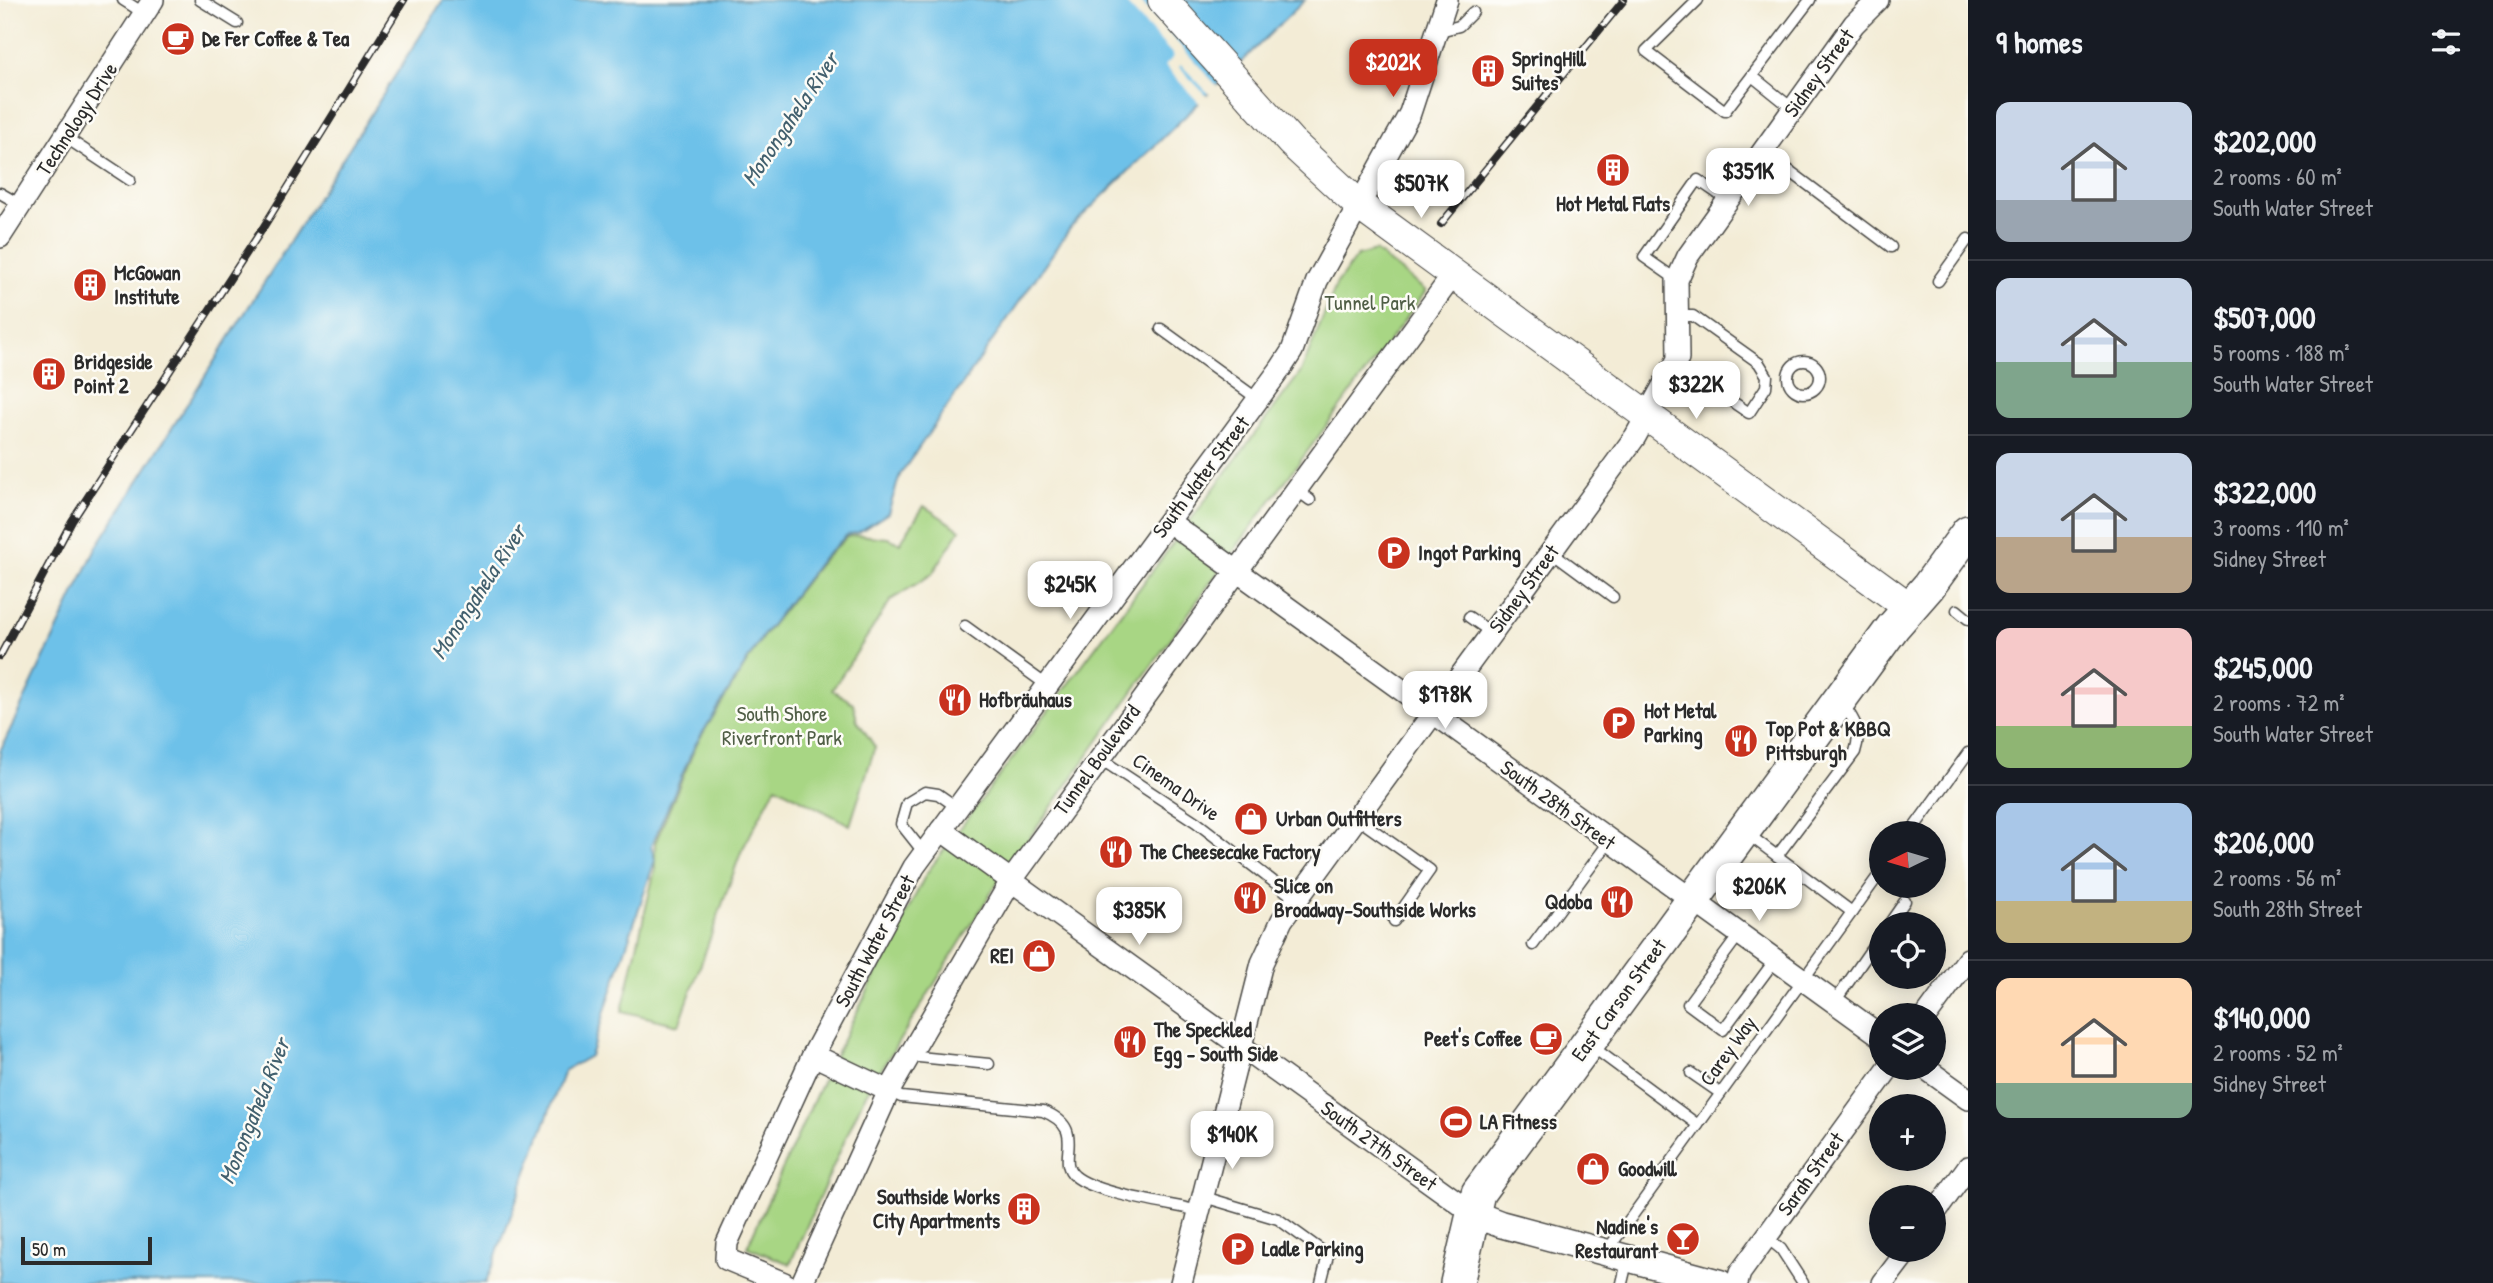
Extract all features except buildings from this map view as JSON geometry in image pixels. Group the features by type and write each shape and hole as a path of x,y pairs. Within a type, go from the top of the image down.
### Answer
{"main road":[{"path":"1163,0 1261,109 1360,206 1910,608"},
{"name":"East Carson Street","path":"1457,1283 1478,1193 1840,699 1967,534"}],"street":[{"name":"South Water Street","path":"784,1283 726,1259 727,1243 813,1055 924,853 1259,400 1292,351 1317,281 1410,113 1447,0"},
{"name":"Sidney Street","path":"1181,1283 1262,963 1282,920 1635,437 1678,359 1677,280 1688,256 1854,24 1878,0"},
{"name":"Technology Drive","path":"0,237 149,7"},
{"name":"Tunnel Boulevard","path":"802,1283 890,1091 1011,881 1236,571 1303,495 1453,275"},
{"name":"South 28th Street","path":"1169,522 1869,1028"},
{"name":"South 27th Street","path":"941,830 1474,1214 1619,1264 1720,1283"},
{"path":"1936,1003 1968,959"},
{"path":"813,1055 890,1091"},
{"name":"Sarah Street","path":"1738,1283 1740,1273 1880,1080"},
{"path":"1942,1080 1968,1099"},
{"path":"1946,1197 1968,1167"},
{"path":"1884,1283 1899,1262"}],"lane":[{"path":"123,0 149,7"},
{"path":"200,0 237,23"},
{"path":"1698,0 1646,51 1725,111 1810,0"},
{"path":"1436,32 1459,26 1473,12"},
{"path":"1752,76 1793,109"},
{"path":"65,137 130,180"},
{"path":"1763,151 1891,247"},
{"path":"1677,280 1644,257 1698,180 1727,200"},
{"path":"0,193 21,205"},
{"path":"1938,281 1968,239"},
{"path":"1679,316 1693,316 1759,363 1767,376 1766,387 1749,413 1709,386"},
{"path":"1161,329 1259,400"},
{"path":"1767,376 1788,376"},
{"path":"1552,552 1614,597"},
{"path":"1956,610 1968,619"},
{"path":"1469,617 1492,633"},
{"path":"965,626 1048,686"},
{"path":"1777,856 1855,752 1859,740 1858,726 1840,699"},
{"path":"1919,821 1968,754"},
{"name":"Cinema Drive","path":"1099,758 1195,822 1296,899"},
{"path":"924,853 901,824 907,803 925,792 938,794 957,808"},
{"path":"1355,817 1430,870 1394,921"},
{"path":"1744,831 1853,912"},
{"path":"1533,946 1609,842"},
{"name":"Carey Way","path":"1619,1264 1698,1125 1869,889"},
{"path":"1897,912 1905,901"},
{"path":"1739,935 1688,1004 1723,1030 1775,960"},
{"path":"1834,1003 1869,952"},
{"path":"1588,1044 1698,1125"},
{"path":"909,1056 989,1063"},
{"path":"1691,1073 1720,1093"},
{"path":"890,1091 901,1097 1042,1111 1058,1117 1068,1131 1068,1163 1073,1176 1095,1186 1278,1219 1328,1255 1321,1283"},
{"path":"1766,1237 1781,1249 1804,1283"}],"green space":[{"name":"Tunnel Park","path":"1375,251 1426,291 1210,583 994,888 863,1099 790,1264 747,1247 823,1080 926,874 1301,372 1337,283 1357,256"},
{"name":"South Shore Riverfront Park","path":"924,506 960,530 932,574 891,600 832,690 853,703 857,720 875,747 850,825 776,786 741,852 679,1025 622,1011 655,869 655,843 697,743 762,638 821,562 847,537 858,535 888,538 900,543"}],"water":[{"name":"Monongahela River","path":"443,0 1305,0 1071,227 900,475 888,513 859,532 847,535 821,560 762,637 695,745 651,846 655,860 590,1056 564,1071 486,1283 0,1283 0,751 96,548"}],"pier":[{"path":"1123,0 1139,0 1219,88 1211,96 1181,65 1179,67 1209,98 1201,105 1165,66 1174,56"}],"railway":[{"path":"0,656 72,521 261,231 404,0"},
{"path":"1441,224 1624,0"}],"place":[{"name":"De Fer Coffee & Tea","path":"178,39"},
{"name":"SpringHill Suites","path":"1488,71"},
{"name":"Hot Metal Flats","path":"1613,170"},
{"name":"McGowan Institute","path":"90,285"},
{"name":"Bridgeside Point 2","path":"49,374"},
{"name":"Ingot Parking","path":"1394,553"},
{"name":"Hofbräuhaus","path":"955,700"},
{"name":"Hot Metal Parking","path":"1619,723"},
{"name":"Top Pot & KBBQ Pittsburgh","path":"1741,741"},
{"name":"Urban Outfitters","path":"1251,819"},
{"name":"The Cheesecake Factory","path":"1116,852"},
{"name":"Slice on Broadway-Southside Works","path":"1250,898"},
{"name":"Qdoba","path":"1617,902"},
{"name":"REI","path":"1039,956"},
{"name":"Peet's Coffee","path":"1546,1039"},
{"name":"The Speckled Egg - South Side","path":"1130,1042"},
{"name":"LA Fitness","path":"1456,1122"},
{"name":"Goodwill","path":"1593,1169"},
{"name":"Southside Works City Apartments","path":"1024,1209"},
{"name":"Nadine's Restaurant","path":"1683,1239"},
{"name":"Ladle Parking","path":"1238,1249"}]}
